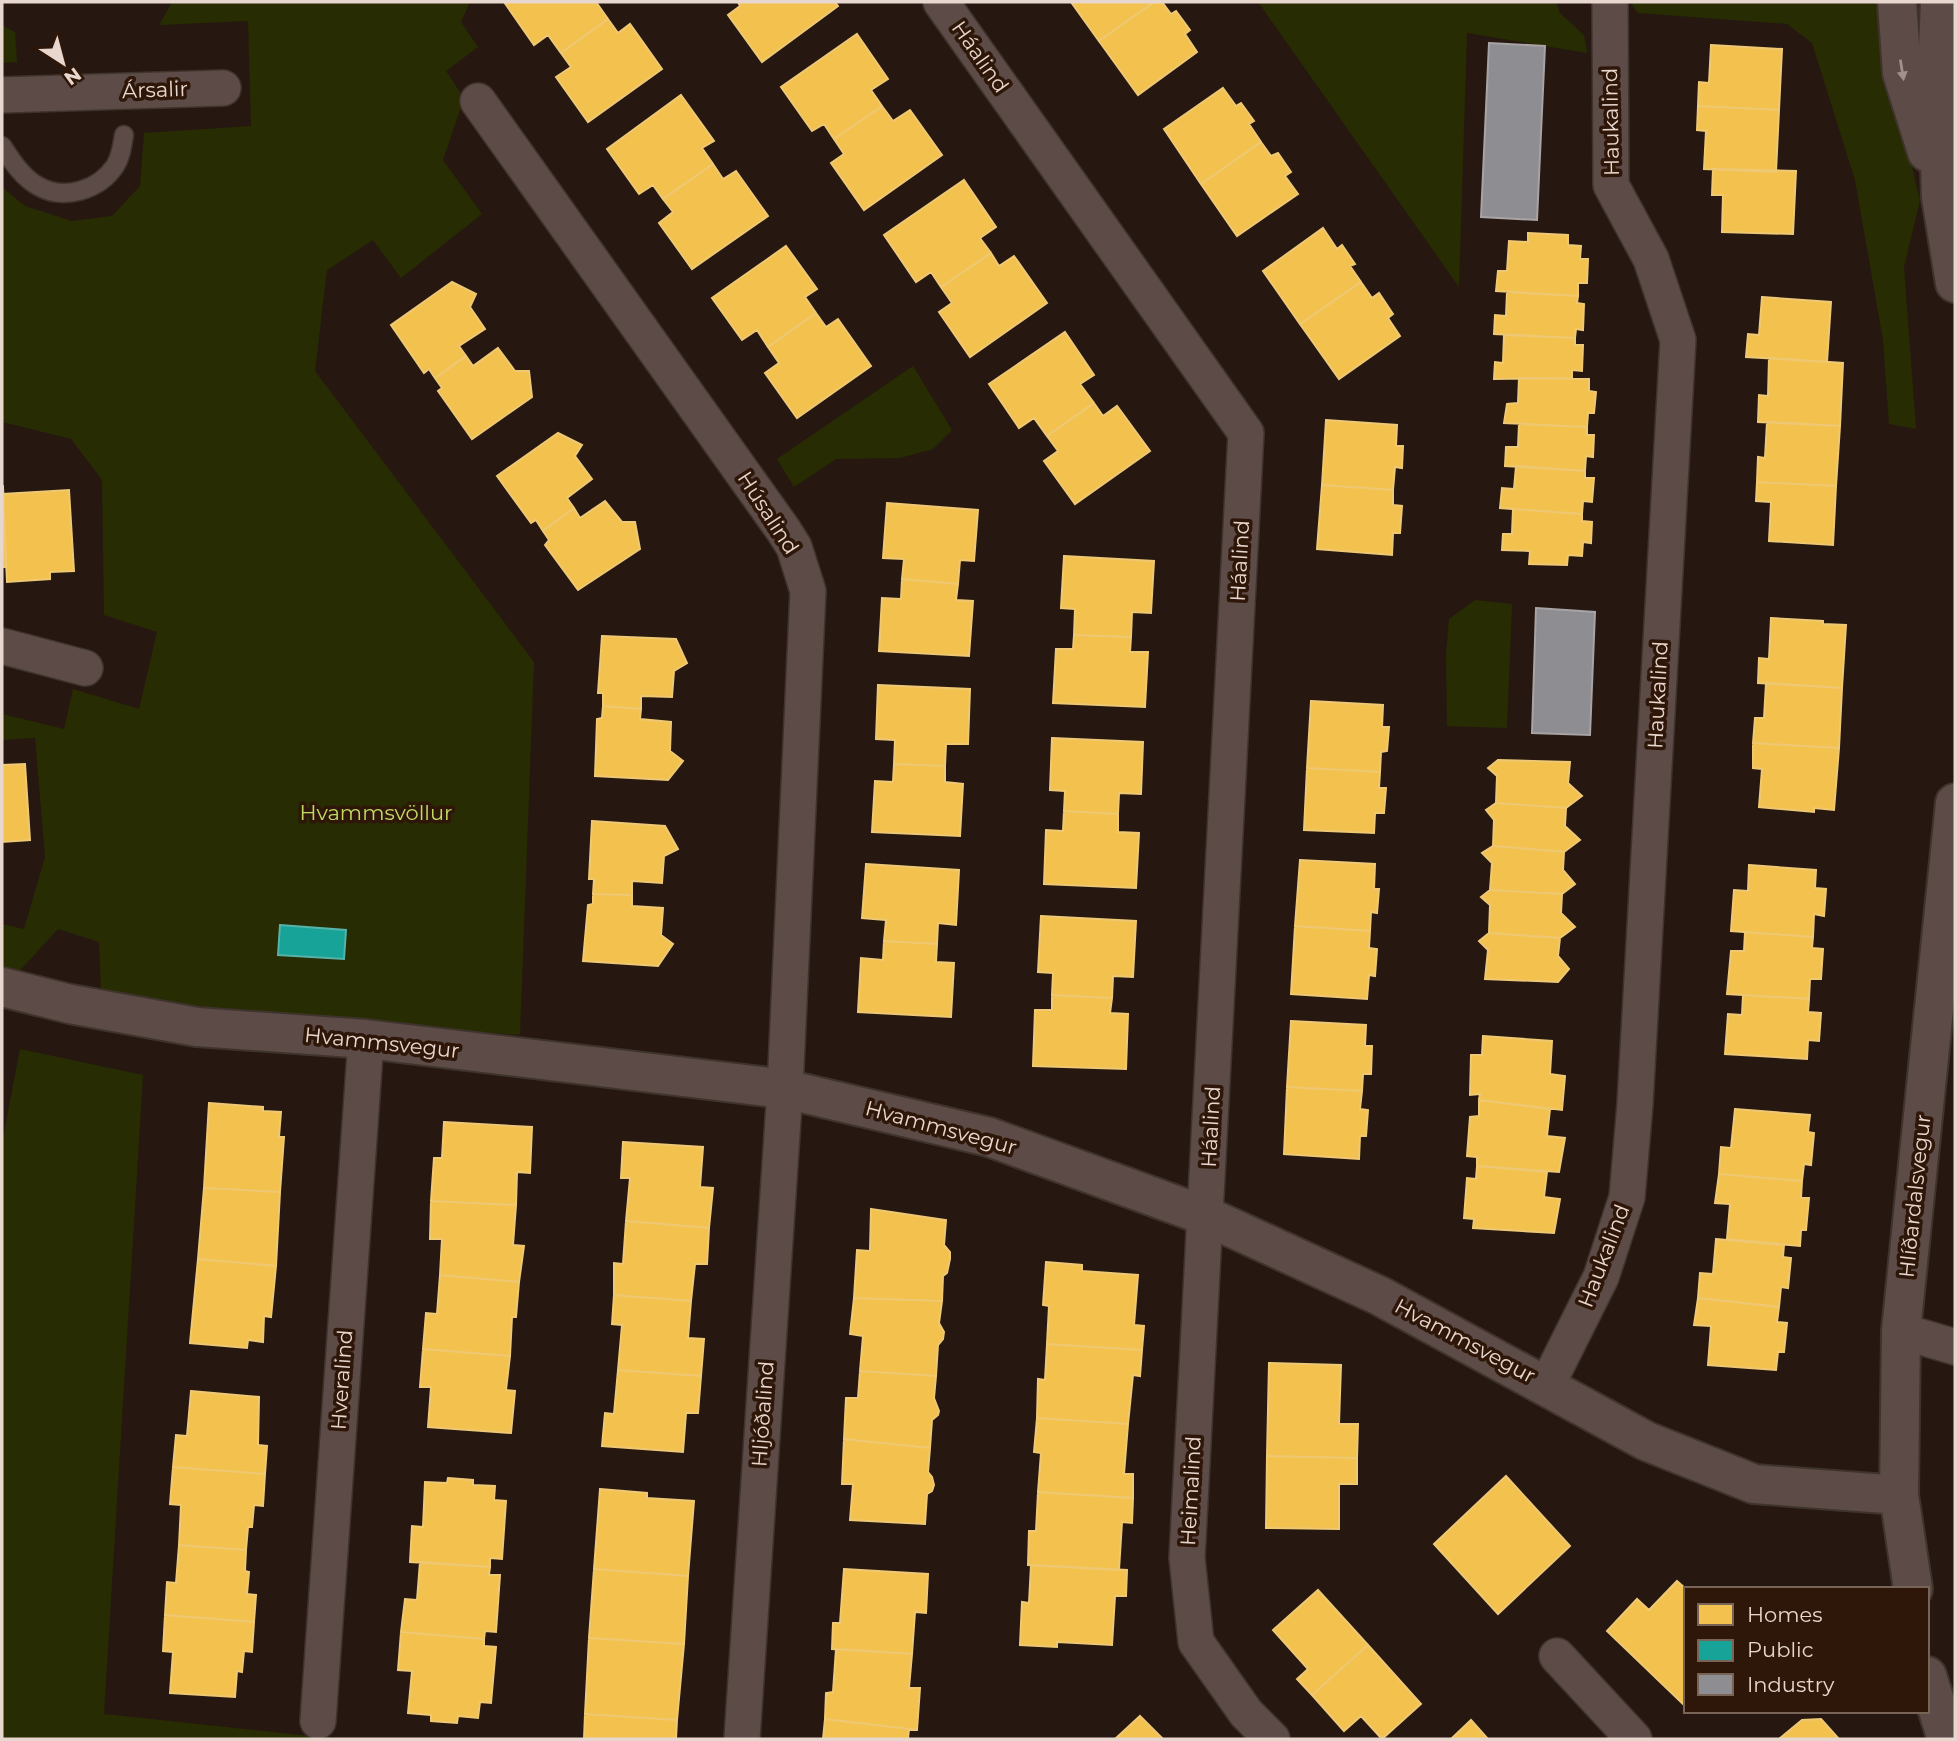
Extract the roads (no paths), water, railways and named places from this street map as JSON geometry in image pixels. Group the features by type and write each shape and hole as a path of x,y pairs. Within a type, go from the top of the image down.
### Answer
{"street":[{"name":"Háalind","path":"941,2 1246,433 1206,1216"},
{"name":"Haukalind","path":"1547,1385 1601,1277 1627,1196 1636,1090 1678,340 1651,260 1611,185 1609,2"},
{"path":"1897,2 1902,73 1941,197"},
{"path":"1940,2 1937,70 1941,197 1955,283"},
{"name":"Ársalir","path":"2,94 223,88"},
{"name":"Húsalind","path":"478,101 784,531 794,547 808,591 785,1089"},
{"path":"2,646 85,668"},
{"name":"Hlíðardalsvegur","path":"1913,1587 1899,1496 1901,1331 1955,803"},
{"name":"Hvammsvegur","path":"2,987 71,1004 197,1027 366,1040 785,1089 989,1137 1206,1216 1380,1296 1646,1441 1755,1484 1899,1496"},
{"name":"Hveralind","path":"318,1721 366,1040"},
{"name":"Hljóðalind","path":"742,1739 785,1089"},
{"name":"Heimalind","path":"1206,1216 1187,1558 1196,1642 1246,1713 1272,1739"},
{"path":"1901,1331 1955,1347"},
{"path":"1557,1656 1634,1739"},
{"path":"1929,1682 1947,1739"}],"lane":[{"path":"2,146 25,178 40,188 58,193 76,192 93,186 106,177 116,164 124,135"}],"park label":[{"name":"Hvammsvöllur","path":"376,813"}]}
